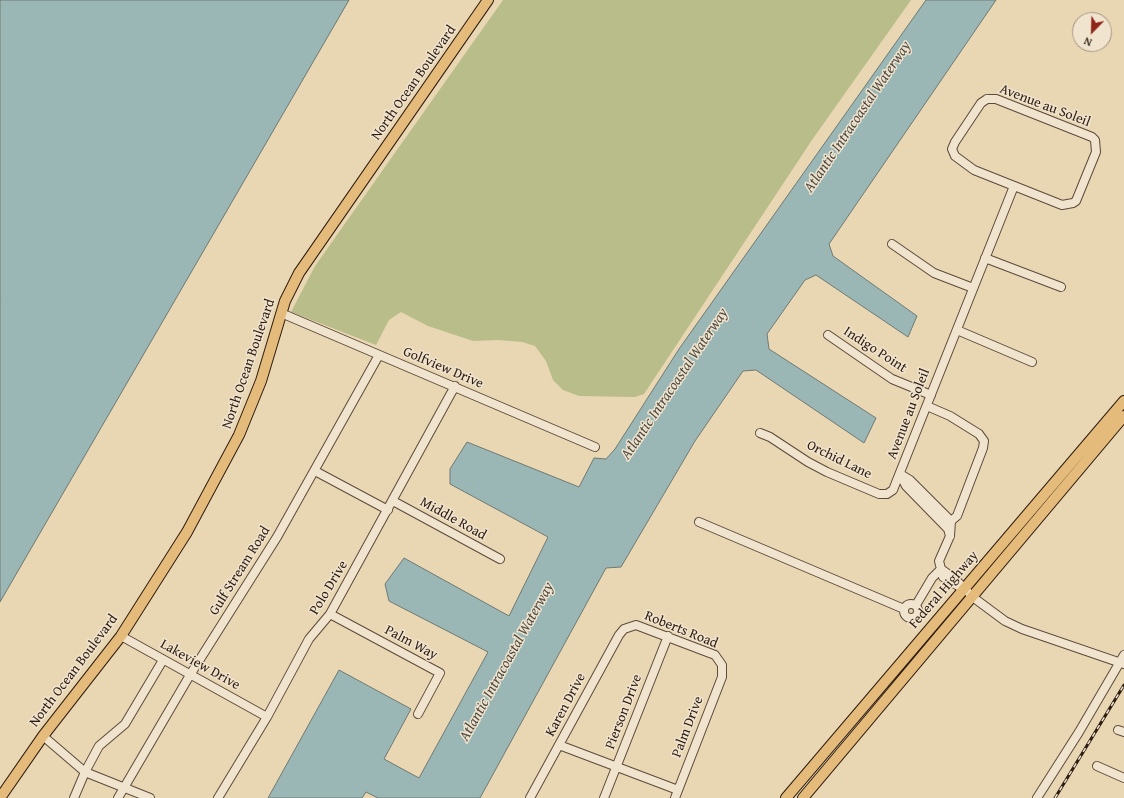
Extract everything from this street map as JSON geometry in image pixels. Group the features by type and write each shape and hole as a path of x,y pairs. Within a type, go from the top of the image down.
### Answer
{"main road":[{"name":"North Ocean Boulevard","path":"0,798 43,736 121,636 187,532 239,435 261,381 281,313 299,274 488,0"},
{"name":"Federal Highway","path":"803,798 865,725 1083,448 1124,401"},
{"name":"Federal Highway","path":"786,798 867,702 968,593 1124,416"},
{"path":"1094,451 1093,445 1095,435"},
{"path":"1077,471 1082,457 1083,448"},
{"path":"865,725 862,715 867,702"},
{"path":"821,777 827,762 852,731 853,726 850,722"},
{"path":"791,798 806,781 810,770"}],"street":[{"name":"Avenue au Soleil","path":"996,99 1092,137 1095,140 1096,152 1076,201 1073,203 1062,205 1014,186 974,170 953,153 955,142 984,100 996,99"},
{"name":"Avenue au Soleil","path":"950,536 948,528 906,486 900,474 1014,186"},
{"path":"892,244 934,273 973,288"},
{"path":"985,258 1061,287"},
{"name":"Golfview Drive","path":"281,313 595,447"},
{"path":"957,330 1032,362"},
{"name":"Indigo Point","path":"828,335 892,379 931,394"},
{"name":"Gulf Stream Road","path":"118,798 190,675 277,537 379,355"},
{"name":"Polo Drive","path":"218,798 267,717 309,639 330,614 455,386"},
{"path":"926,406 950,416 979,434 984,441 983,448 957,516 951,521 950,536 940,557 942,577 968,593 994,614 1012,625 1123,662 1037,798"},
{"name":"Orchid Lane","path":"760,433 770,437 808,462 827,472 879,494 886,494 893,490 900,474"},
{"path":"315,471 388,510"},
{"name":"Avenue au Soleil","path":"900,474 910,480 951,521"},
{"name":"Middle Road","path":"393,501 500,559"},
{"path":"699,522 904,608"},
{"path":"904,608 904,613 907,617 914,618 918,612 916,605 932,578 941,569"},
{"path":"904,608 909,604 916,605"},
{"name":"Palm Way","path":"330,614 440,673 418,714"},
{"name":"Roberts Road","path":"628,626 640,626 714,655 722,665"},
{"name":"Karen Drive","path":"530,798 619,635 628,626"},
{"name":"Lakeview Drive","path":"121,636 267,717"},
{"name":"Pierson Drive","path":"604,798 668,636"},
{"path":"74,798 85,772 99,746 125,724 163,660"},
{"name":"Palm Drive","path":"676,794 722,677 722,665"},
{"path":"43,736 85,772 150,798"},
{"path":"559,745 617,766 676,794"},
{"path":"1097,766 1124,778"}],"green space":[{"path":"503,0 911,0 812,140 644,394 635,397 579,396 563,390 553,380 546,361 535,346 522,342 498,340 473,341 428,326 401,312 389,320 376,345 291,312 315,266"}],"water":[{"path":"0,0 349,0 0,602"},
{"name":"Atlantic Intracoastal Waterway","path":"926,0 996,0 829,244 833,256 917,316 908,337 816,275 805,280 767,334 769,349 876,418 864,443 756,370 743,371 695,441 621,567 606,568 480,798 378,798 366,792 362,798 268,798 339,670 411,709 384,759 419,778 488,652 389,601 385,584 404,558 509,616 548,537 450,484 450,469 467,442 579,487 594,458 606,459 615,449 679,349"}],"railway":[{"path":"1055,798 1124,685"}]}
